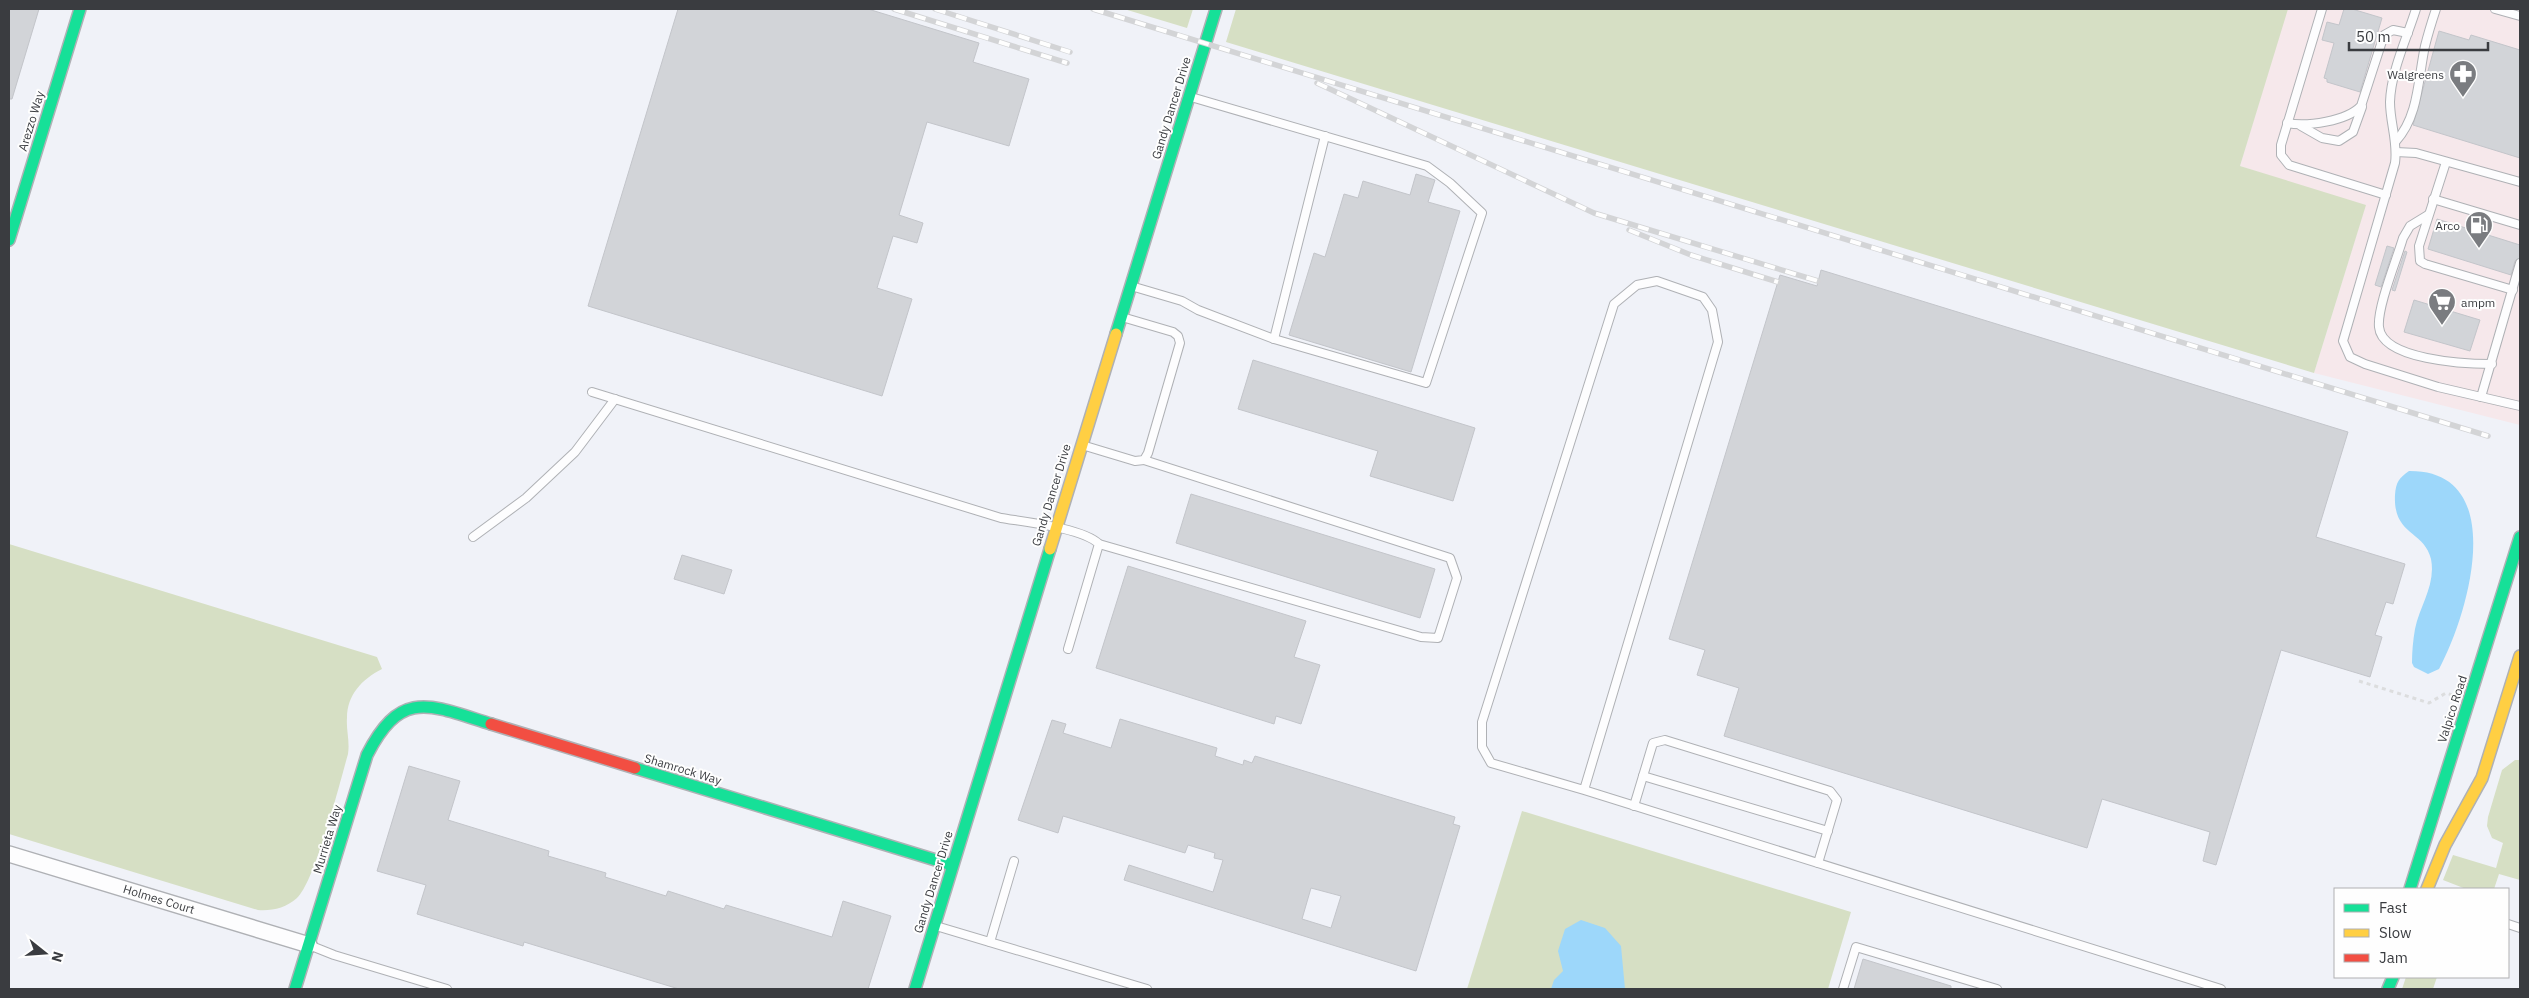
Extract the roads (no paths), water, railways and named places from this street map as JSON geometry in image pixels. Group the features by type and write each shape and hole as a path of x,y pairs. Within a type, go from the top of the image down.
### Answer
{"street":[{"name":"Arezzo Way","path":"9,240 80,9"},
{"name":"Gandy Dancer Drive","path":"915,989 1129,286 1216,9"},
{"name":"Valpico Road","path":"2410,888 2520,537"},
{"path":"2426,888 2445,845 2482,778 2520,656"},
{"name":"Shamrock Way","path":"406,709 419,706 454,713 952,865"},
{"name":"Murrieta Way","path":"295,989 367,755 380,729 392,717 406,709"},
{"name":"Holmes Court","path":"9,854 309,945"}],"lane":[{"path":"2322,9 2280,145 2281,155 2288,165 2386,195"},
{"path":"2416,9 2392,90 2392,119 2396,152 2386,195 2344,330 2343,341 2350,357 2365,364 2438,387 2520,406"},
{"path":"2396,141 2408,123 2422,76 2425,47 2436,9"},
{"path":"2495,9 2520,16"},
{"path":"2287,123 2301,126 2331,141 2346,139 2357,122 2384,35 2393,30 2408,33"},
{"path":"1129,286 1182,301 1198,310 1274,339 1426,383 1482,212 1450,183 1427,166 1189,97"},
{"path":"2301,126 2347,116 2361,106 2365,97"},
{"path":"1274,339 1325,136"},
{"path":"2396,152 2416,153 2520,182"},
{"path":"2446,162 2419,246 2420,260 2424,264 2514,290"},
{"path":"2433,199 2520,225"},
{"path":"2428,215 2410,226 2403,238 2380,315 2380,333 2383,340 2394,347 2433,359 2453,363 2492,364"},
{"path":"2482,397 2514,290 2520,263"},
{"path":"1584,790 1718,342 1712,310 1703,297 1657,281 1637,285 1614,304 1482,722 1482,747 1491,763 1584,790 2221,989"},
{"path":"1120,316 1173,332 1178,336 1180,343 1148,453 1144,460"},
{"path":"592,392 1001,518 1056,527 1091,538 1100,544 1421,637 1438,638 1457,578 1450,558 1144,460 1135,461 1081,444"},
{"path":"473,537 526,498 575,452 615,399"},
{"path":"1068,649 1100,544"},
{"path":"1634,806 1653,743 1665,740 1830,790 1837,800 1818,863"},
{"path":"1643,776 1828,831"},
{"path":"990,942 1014,861"},
{"path":"934,926 1147,989"},
{"path":"309,945 447,989"},
{"path":"1843,989 1856,947 1997,989"}],"water":[{"path":"2409,471 2441,477 2461,494 2471,519 2473,550 2469,583 2461,616 2439,669 2428,674 2414,667 2412,659 2417,620 2431,578 2431,559 2422,543 2404,526 2396,508 2395,495 2397,484 2400,478"},
{"path":"1581,920 1605,928 1621,946 1625,989 1551,989 1554,980 1563,971 1558,951 1565,929"}],"railway":[{"path":"894,9 1067,63"},
{"path":"935,9 1070,52"},
{"path":"1093,9 2488,436"},
{"path":"1317,83 1594,213 1818,281"},
{"path":"1629,230 1691,255 1778,282"}],"place":[{"name":"Walgreens","path":"2463,98"},
{"name":"Arco","path":"2479,249"},
{"name":"ampm","path":"2442,326"}]}
